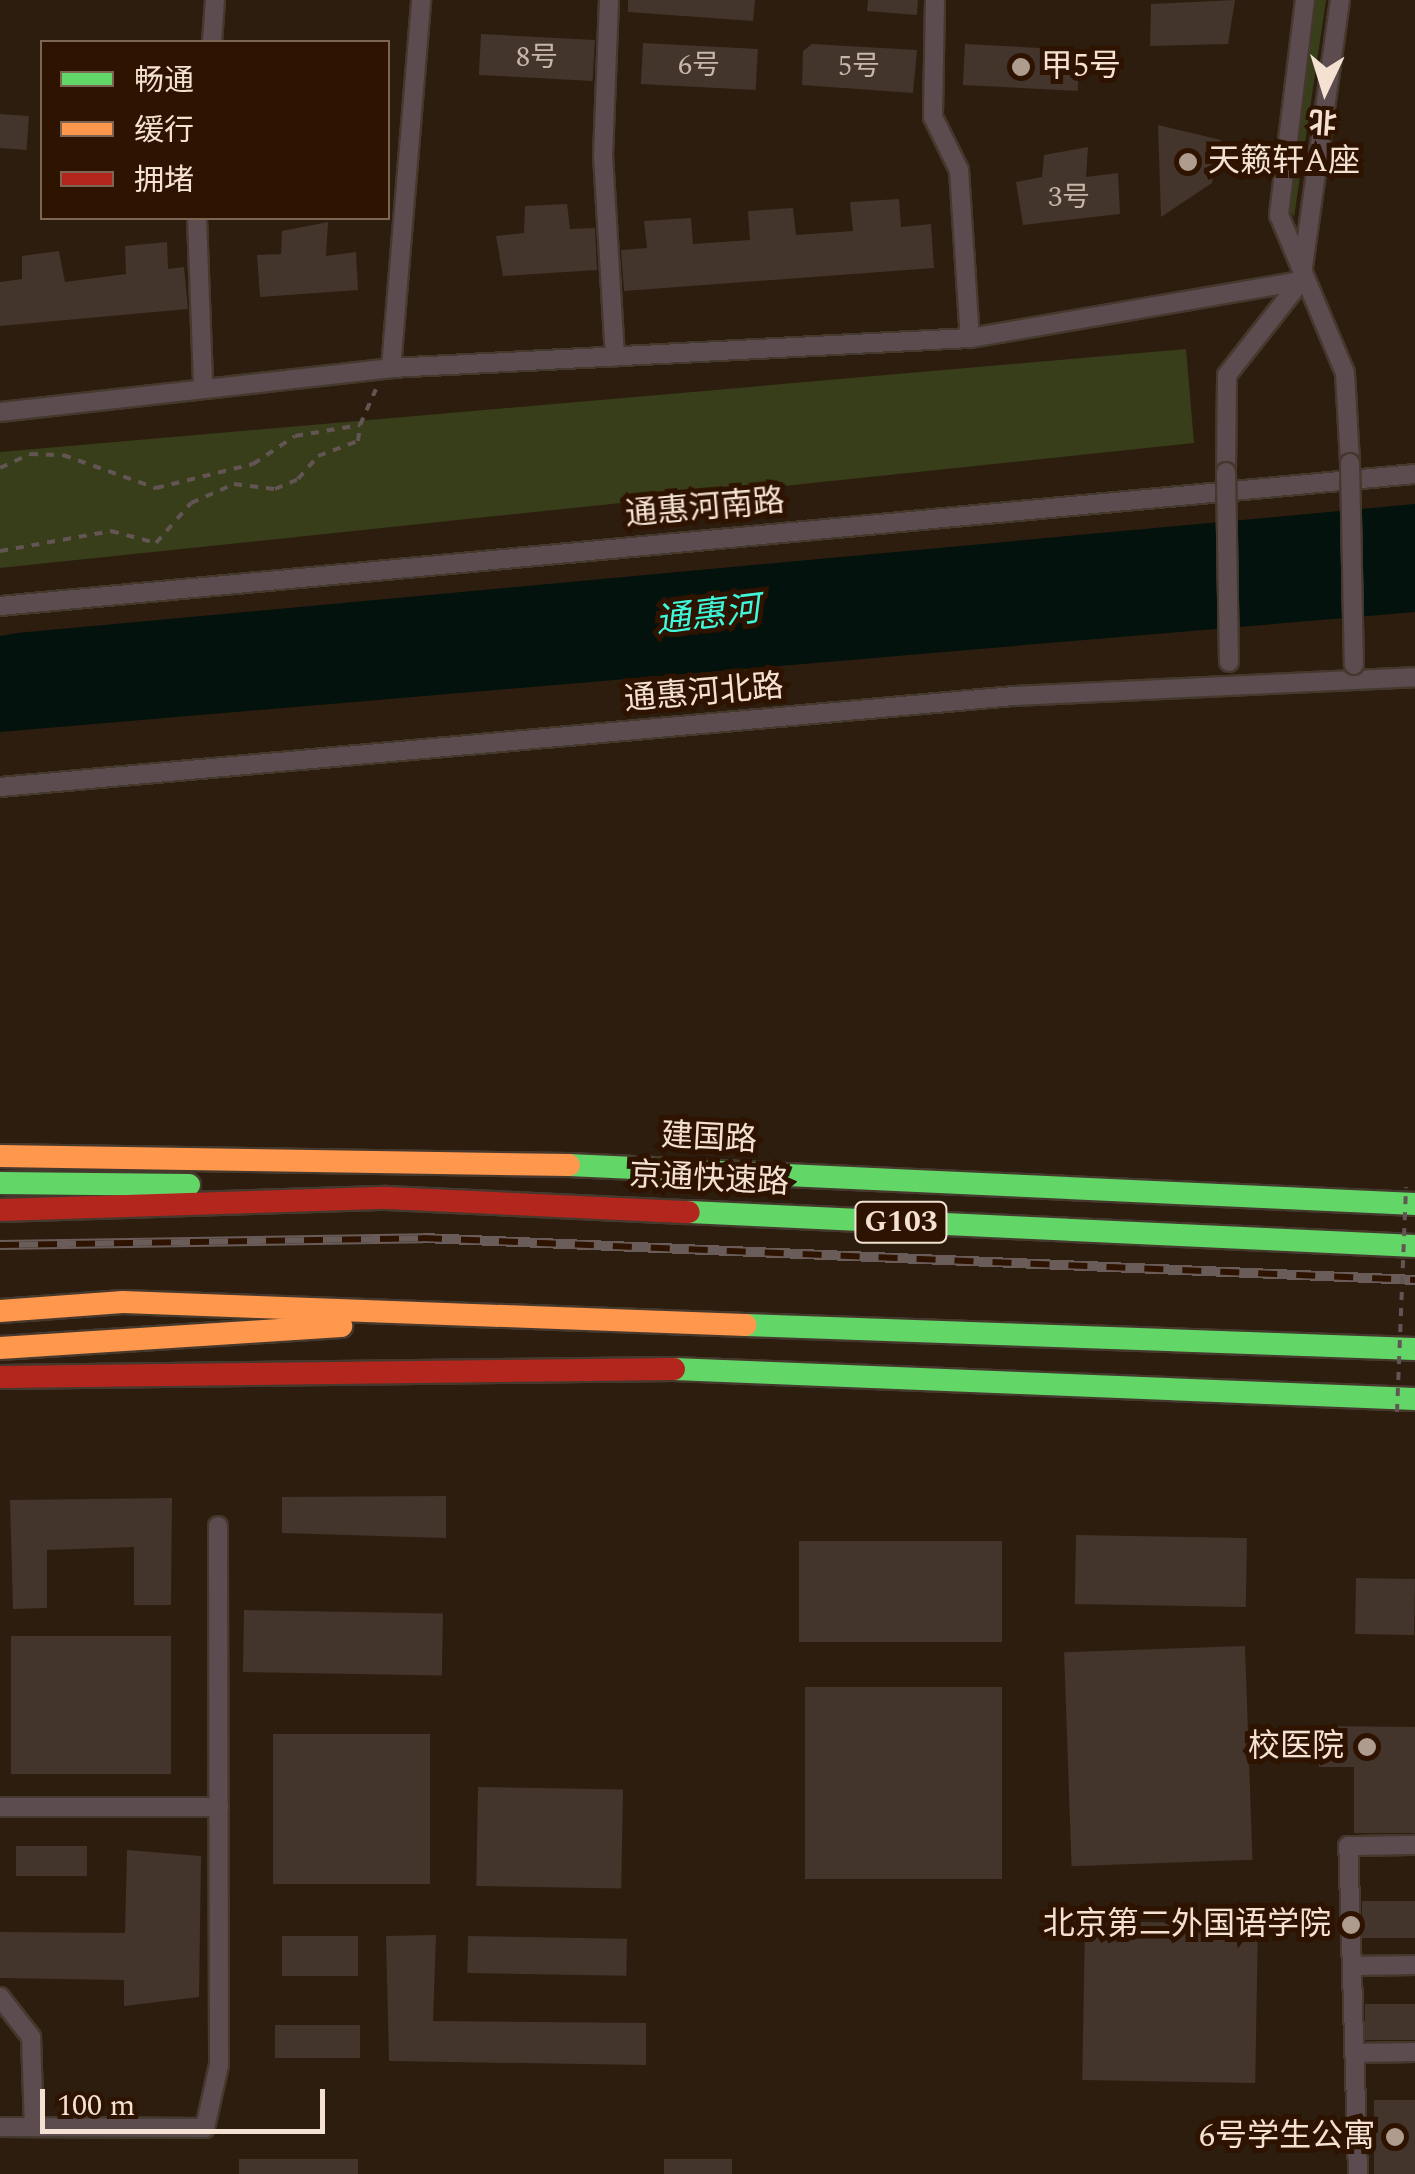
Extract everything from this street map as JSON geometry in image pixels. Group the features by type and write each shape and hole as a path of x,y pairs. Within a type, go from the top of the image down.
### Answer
{"main road":[{"name":"建国路","path":"0,1156 385,1157 1410,1196"},
{"path":"0,1184 141,1182 387,1198"},
{"name":"京通快速路","path":"0,1210 387,1198 1415,1246"},
{"path":"0,1311 123,1302 570,1314 1415,1349"},
{"path":"0,1348 570,1314"},
{"path":"0,1377 705,1369 1406,1406"}],"street":[{"path":"212,40 214,0"},
{"path":"384,368 420,0"},
{"path":"609,0 603,156 615,356"},
{"path":"935,0 933,117 959,170 970,338"},
{"path":"1305,0 1279,215 1302,281 1345,373 1354,665 1350,686"},
{"path":"1230,692 1227,375 1302,281 1340,0"},
{"path":"197,220 203,386"},
{"path":"0,412 384,368 970,338 1302,281"},
{"name":"通惠河南路","path":"0,606 1415,474"},
{"name":"通惠河北路","path":"0,787 1013,696 1230,692 1350,686 1415,677"},
{"path":"0,2127 205,2128 219,2065 218,1526"},
{"path":"0,1807 219,1807"},
{"path":"1358,2174 1348,1846 1415,1845"},
{"path":"1354,1966 1415,1965"},
{"path":"0,1997 30,2037 34,2127"},
{"path":"1356,2053 1415,2052"}],"path":[{"path":"0,550 111,530 156,543 192,502 234,484 276,489 298,479 318,456 358,441 360,425 384,368"},
{"path":"0,468 30,454 63,454 156,488 253,464 295,436 360,425"},
{"path":"1406,1406 1410,1196"}],"green space":[{"path":"1316,0 1326,0 1294,217 1289,210"},
{"path":"1186,349 1194,443 0,568 0,452"}],"water":[{"name":"通惠河","path":"1415,504 1415,612 0,732 0,636 17,633"}],"building":[{"path":"628,0 755,0 753,21 628,12"},
{"path":"868,0 918,0 917,15 867,11"},
{"path":"1235,0 1228,44 1150,46 1151,4"},
{"path":"481,34 595,40 593,81 479,75"},
{"path":"643,43 758,49 756,90 641,84"},
{"path":"812,44 917,50 913,93 802,85 803,51"},
{"name":"甲5号","path":"965,44 1080,50 1078,91 963,85"},
{"path":"0,114 29,116 27,150 0,148"},
{"name":"天籁轩A座","path":"1158,125 1221,140 1212,183 1161,217"},
{"path":"1088,147 1086,177 1118,173 1120,214 1023,225 1016,182 1042,177 1044,155"},
{"path":"899,199 901,227 931,224 934,268 624,291 621,250 647,248 644,221 691,218 693,244 750,240 748,211 793,208 796,235 853,231 850,202"},
{"path":"567,204 570,229 595,228 597,270 503,276 496,236 524,233 525,206"},
{"path":"328,222 326,256 356,252 358,290 260,297 257,255 281,254 282,231"},
{"path":"167,242 168,269 184,267 188,309 0,326 0,282 22,279 22,256 59,251 65,282 126,274 125,246"},
{"path":"446,1496 446,1538 282,1533 282,1497"},
{"path":"172,1498 171,1605 134,1605 134,1547 47,1550 47,1608 13,1609 10,1500"},
{"path":"1076,1535 1247,1538 1246,1607 1075,1604"},
{"path":"799,1541 1002,1541 1002,1642 799,1642"},
{"path":"1356,1578 1415,1579 1414,1635 1355,1634"},
{"path":"244,1610 443,1613 442,1675 243,1672"},
{"path":"11,1636 171,1636 171,1774 11,1774"},
{"path":"1245,1646 1252,1860 1072,1866 1064,1652"},
{"path":"805,1687 1002,1687 1002,1879 805,1879"},
{"path":"1319,1726 1415,1727 1415,1833 1354,1833 1354,1767 1319,1767"},
{"path":"273,1734 430,1734 430,1884 273,1884"},
{"path":"478,1787 623,1790 621,1889 476,1886"},
{"path":"16,1846 87,1846 87,1876 16,1876"},
{"path":"127,1850 201,1856 199,1997 124,2006 124,1980 0,1978 0,1932 125,1933"},
{"path":"1362,1901 1415,1901 1415,1938 1362,1938"},
{"path":"1085,1921 1258,1924 1255,2083 1082,2080"},
{"path":"436,1935 433,2021 646,2023 646,2065 389,2061 386,1936"},
{"path":"282,1936 358,1936 358,1976 282,1976"},
{"path":"468,1936 627,1939 626,1976 467,1973"},
{"path":"1365,2004 1415,2004 1415,2040 1365,2040"},
{"path":"275,2025 360,2025 360,2058 275,2058"},
{"name":"6号学生公寓","path":"1374,2100 1415,2100 1415,2174 1374,2174"},
{"path":"239,2159 358,2159 358,2174 239,2174"},
{"path":"664,2159 732,2159 732,2174 664,2174"}],"railway":[{"path":"0,1245 423,1238 1415,1280"}],"traffic: fast":[{"path":"569,1165 1415,1204"},
{"path":"0,1183 189,1185"},
{"path":"689,1212 1415,1246"},
{"path":"746,1325 1415,1349"},
{"path":"674,1369 1415,1399"}],"traffic: slow":[{"path":"0,1156 569,1165"},
{"path":"0,1311 123,1302 746,1325"},
{"path":"0,1348 341,1326"}],"traffic: jam":[{"path":"0,1210 387,1198 689,1212"},
{"path":"0,1377 674,1369"}],"place":[{"name":"甲5号","path":"1021,67"},
{"name":"天籁轩A座","path":"1188,162"},
{"name":"校医院","path":"1367,1747"},
{"name":"北京第二外国语学院","path":"1351,1925"},
{"name":"6号学生公寓","path":"1395,2137"}]}
